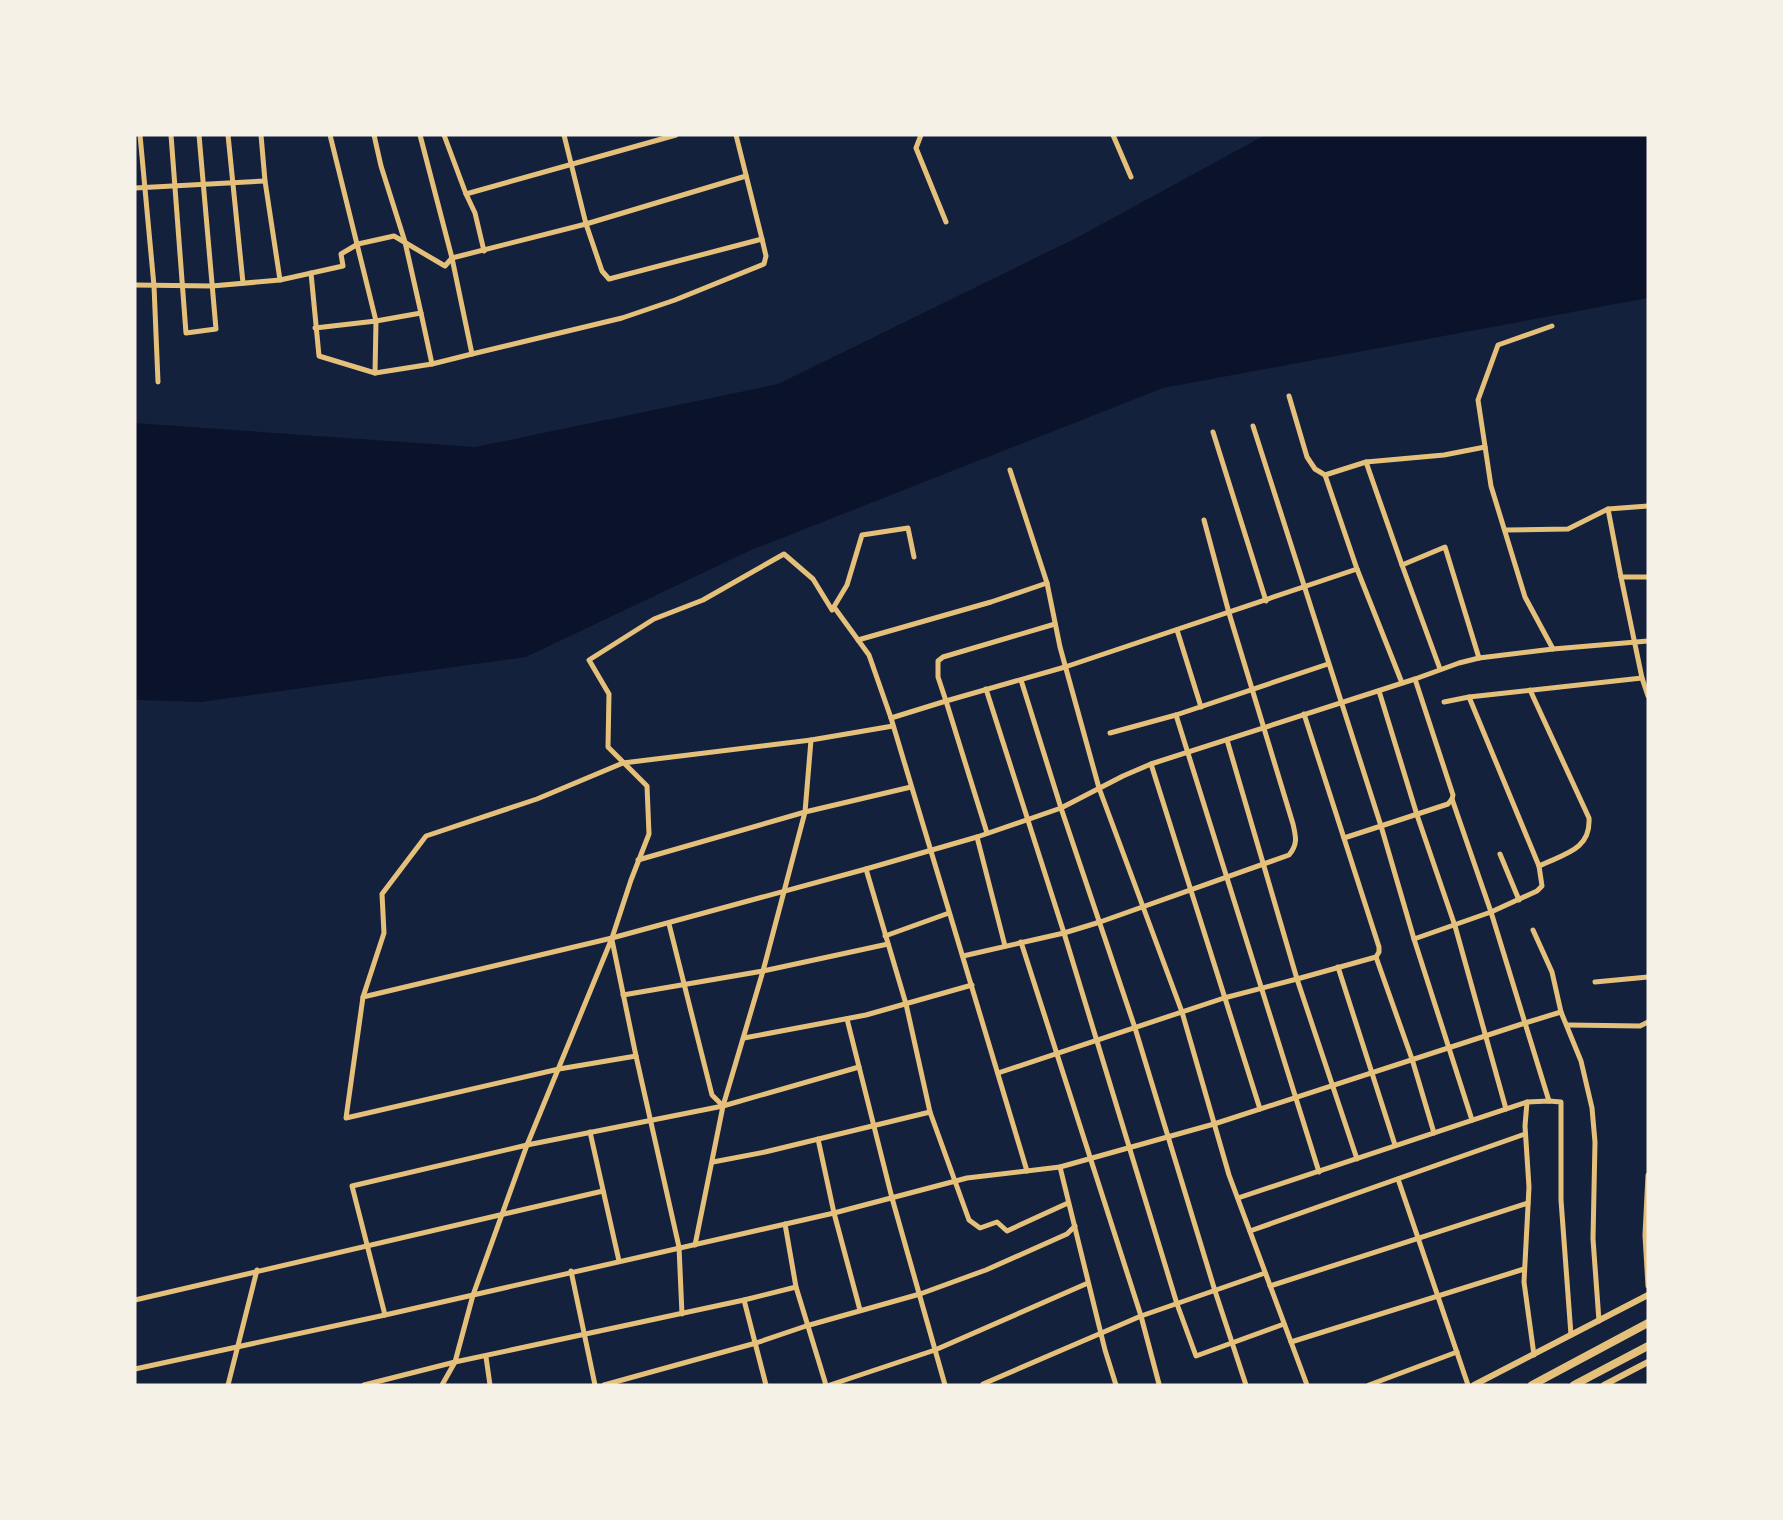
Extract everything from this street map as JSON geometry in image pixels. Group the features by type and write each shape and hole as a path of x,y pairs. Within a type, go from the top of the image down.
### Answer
{"highway":[{"path":"1532,1385 1648,1323"},
{"path":"1574,1385 1648,1346"}],"street":[{"path":"140,135 154,286 158,382"},
{"path":"171,135 186,333 216,329 199,135"},
{"path":"228,135 243,283"},
{"path":"261,135 265,181 280,280"},
{"path":"330,135 376,321 375,373"},
{"path":"374,135 405,242 432,364"},
{"path":"420,135 452,258 472,354"},
{"path":"444,135 475,213 484,251"},
{"path":"564,135 586,225 602,271 609,279 762,240"},
{"path":"466,194 676,135"},
{"path":"311,273 319,356 375,373 432,364 622,318 720,283 764,264 766,256 735,135"},
{"path":"921,135 916,148 946,222"},
{"path":"1113,135 1131,177"},
{"path":"135,285 183,287 280,280 343,266 341,254 358,244 394,236 445,266 452,258 586,225 746,176"},
{"path":"135,188 175,188 265,181"},
{"path":"315,328 421,313"},
{"path":"1552,326 1498,345 1478,400 1491,486 1525,597 1553,649"},
{"path":"1289,396 1307,457 1315,469 1324,475 1357,569 1402,684"},
{"path":"1253,426 1472,1120"},
{"path":"1213,432 1266,601"},
{"path":"1324,475 1366,462 1444,455 1485,447"},
{"path":"1366,462 1440,669"},
{"path":"1010,470 1047,583 1065,667 1100,788 1182,1012 1238,1198 1307,1385"},
{"path":"1505,530 1568,529 1608,509 1648,506"},
{"path":"1608,509 1634,641 1648,696"},
{"path":"963,956 1064,933 1100,922 1262,865 1288,855 1294,849 1297,840 1229,613 1204,520"},
{"path":"442,1385 455,1362 473,1295 501,1215 612,938 649,834 647,786 608,747 609,694 589,660 654,619 703,600 783,554 813,579 832,610 847,585 862,535 908,528 914,557"},
{"path":"1402,565 1445,547 1479,658"},
{"path":"891,718 1065,667 1357,569"},
{"path":"1621,577 1648,577"},
{"path":"858,640 991,602 1047,583"},
{"path":"834,607 868,655 891,718 1027,1171"},
{"path":"987,833 946,701 937,668 938,662 943,657 1055,624"},
{"path":"1177,630 1201,707"},
{"path":"363,997 669,924 977,837 1061,808 1123,776 1152,764 1479,658 1648,641"},
{"path":"1110,733 1176,715 1328,664"},
{"path":"1444,702 1469,697 1642,678"},
{"path":"1415,679 1453,795 1452,799 1491,912 1549,1101"},
{"path":"1021,680 1061,808 1135,1028 1167,1137 1246,1385"},
{"path":"986,689 1064,933 1177,1304 1196,1356 1284,1324"},
{"path":"1379,690 1417,815 1455,926 1506,1109"},
{"path":"1530,690 1589,818 1590,831 1583,843 1539,866"},
{"path":"1414,939 1491,912 1537,891 1542,886 1539,866 1469,697"},
{"path":"998,1073 1224,998 1376,957 1379,947 1304,714"},
{"path":"1176,715 1319,1172"},
{"path":"636,1056 559,1069 346,1118 363,997 384,933 382,894 426,836 537,799 623,763 811,740 893,726"},
{"path":"695,1245 723,1106 763,971 805,812 811,740"},
{"path":"1227,740 1297,979 1357,1159"},
{"path":"1152,764 1260,1109"},
{"path":"638,860 805,812 911,787"},
{"path":"1344,838 1448,804 1452,799"},
{"path":"977,837 1005,946"},
{"path":"1500,854 1519,900"},
{"path":"866,869 906,1004 930,1112 969,1220 980,1228 997,1222 1007,1231 1068,1203"},
{"path":"885,936 949,913"},
{"path":"669,924 712,1095 723,1106"},
{"path":"1533,930 1552,972 1561,1012 1568,1025 1589,1087 1595,1142 1593,1239 1599,1321"},
{"path":"612,938 679,1247 682,1314"},
{"path":"1021,942 1141,1316 1159,1384"},
{"path":"623,995 763,971 888,944"},
{"path":"1376,957 1412,1059 1434,1133"},
{"path":"1338,967 1395,1145"},
{"path":"1595,982 1648,977"},
{"path":"744,1038 847,1019 972,985"},
{"path":"135,1369 834,1214 967,1178 1060,1167 1214,1124 1561,1012"},
{"path":"847,1019 892,1198 945,1385"},
{"path":"1568,1025 1640,1026 1648,1022"},
{"path":"385,1315 352,1186 590,1132 723,1106 859,1067"},
{"path":"1238,1198 1527,1102 1561,1102 1562,1200 1571,1335"},
{"path":"1527,1102 1525,1134 1528,1203 1524,1282 1534,1355"},
{"path":"713,1162 930,1112"},
{"path":"590,1132 619,1261"},
{"path":"1250,1231 1525,1134"},
{"path":"818,1139 834,1214 860,1310"},
{"path":"1060,1167 1116,1385"},
{"path":"1648,1177 1645,1235 1648,1286"},
{"path":"1398,1179 1468,1385"},
{"path":"135,1300 603,1191"},
{"path":"1270,1286 1528,1203"},
{"path":"784,1224 806,1326 828,1385 935,1350 1088,1283"},
{"path":"604,1385 920,1294 986,1270 1067,1234 1075,1226"},
{"path":"1291,1342 1524,1269"},
{"path":"228,1385 257,1270"},
{"path":"571,1271 595,1385"},
{"path":"983,1384 1141,1316 1265,1273"},
{"path":"364,1385 455,1362 682,1314 796,1287"},
{"path":"1474,1385 1648,1295"},
{"path":"744,1300 766,1385"},
{"path":"1369,1385 1457,1352"},
{"path":"486,1357 490,1385"},
{"path":"1605,1385 1648,1362"}],"water":[{"path":"1265,135 1648,135 1648,298 1163,388 749,551 526,657 201,702 135,700 135,423 475,447 778,384 1078,237"}]}
